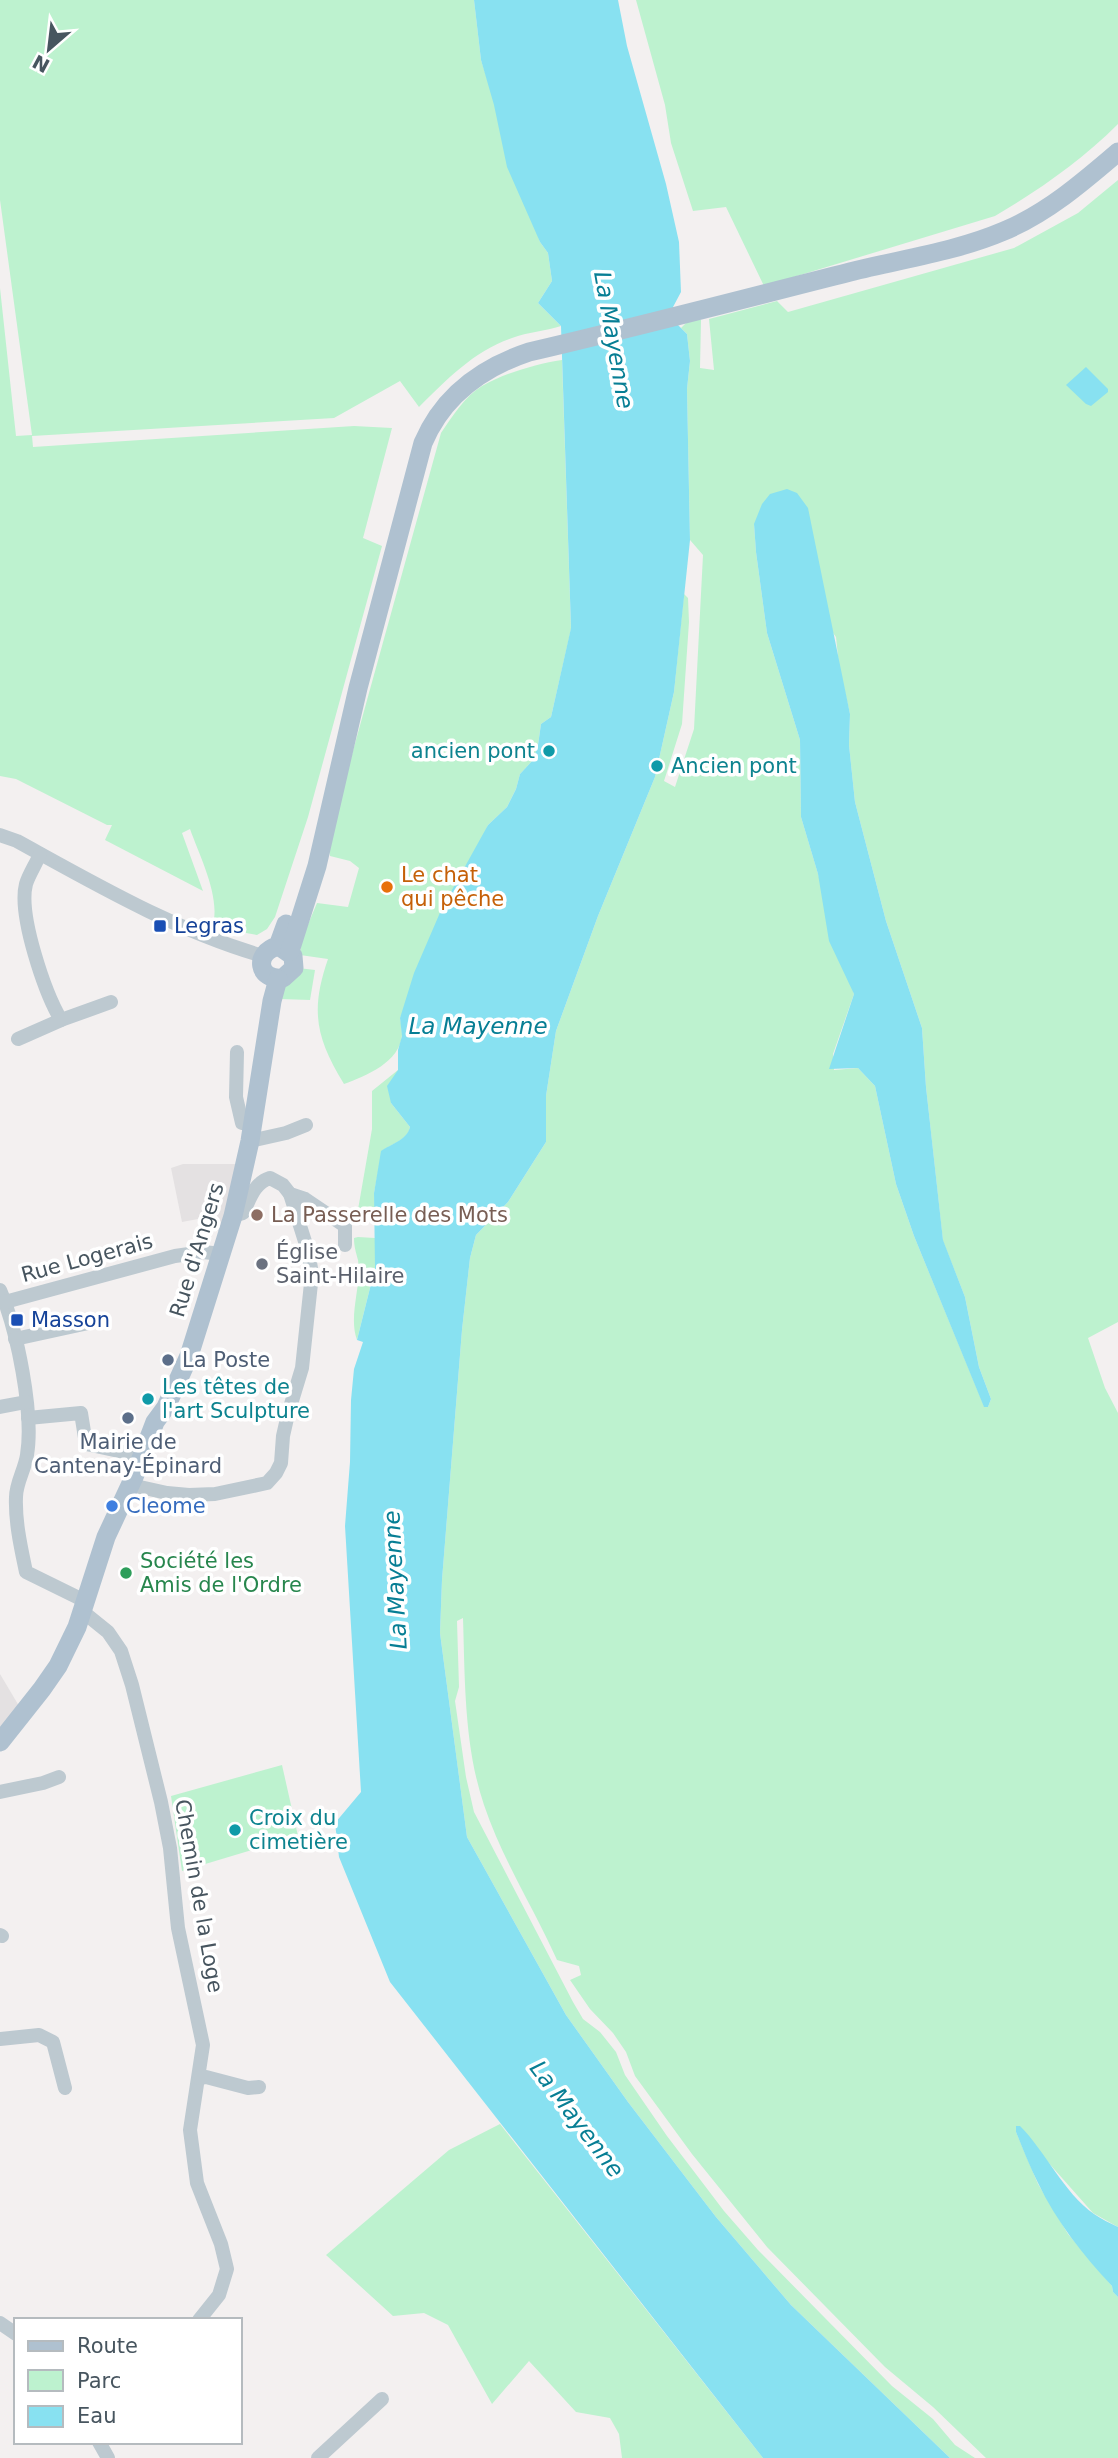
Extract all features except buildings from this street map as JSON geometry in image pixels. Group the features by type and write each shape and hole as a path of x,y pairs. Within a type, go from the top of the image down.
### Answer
{"main road":[{"path":"277,951 293,956 294,968 288,976 278,979 268,976 262,966 277,951 317,866 337,774 423,443 443,407 475,376 504,360 550,347 959,247 1005,231 1061,199 1118,152"},
{"name":"Rue d'Angers","path":"0,1742 58,1666 77,1627 106,1536 131,1485 155,1422 166,1407 189,1356 233,1216 251,1133 272,1001 278,979"}],"street":[{"path":"0,835 146,912 197,933 277,951"},
{"path":"40,854 26,884 25,897 34,955 61,1020"},
{"path":"18,1039 110,1002"},
{"path":"237,1052 236,1097 242,1123 251,1133 278,1136 306,1125"},
{"path":"131,1485 178,1494 215,1494 267,1483 281,1463 288,1414 302,1368 312,1274 308,1251 290,1195 283,1185 271,1178 262,1180 243,1213 233,1216"},
{"path":"290,1195 305,1199 345,1226 345,1245"},
{"name":"Rue Logerais","path":"3,1296 174,1256 203,1252 222,1254"},
{"path":"3,1296 15,1339 28,1418 81,1413 86,1444 142,1456"},
{"path":"15,1339 93,1322"},
{"path":"0,1407 26,1402"},
{"name":"Chemin de la Loge","path":"28,1418 27,1455 15,1495 26,1572 84,1606 121,1651 162,1802 170,1848 178,1928 203,2045 191,2130 197,2183 221,2244 227,2269 219,2295 201,2318"},
{"path":"0,1792 59,1777"},
{"path":"0,2039 39,2035 53,2042 65,2088"},
{"path":"200,2078 206,2077 248,2088 259,2087"},
{"path":"318,2458 382,2399"}],"shaded area":[{"path":"183,1164 237,1164 221,1232 198,1223 198,1219 182,1222 171,1168"},
{"path":"0,1674 19,1706 0,1730"}],"green space":[{"path":"0,0 474,0 481,60 540,242 548,253 552,281 538,303 561,326 498,343 473,358 419,407 400,381 334,418 32,436 33,447 354,426 392,428 363,538 382,546 308,817 275,917 267,929 257,935 212,927 212,892 190,829 182,833 203,891 105,840 112,825 107,825 16,779 0,776 0,288 16,436 32,435 0,200"},
{"path":"636,0 1118,0 1118,124 1059,174 995,216 764,286 726,207 693,211 671,143 665,105"},
{"path":"1118,180 1118,1322 1088,1338 1105,1388 1118,1413 1118,2227 1093,2213 1016,2126 1016,2132 1038,2184 1068,2234 1112,2286 1118,2297 1118,2458 986,2458 933,2407 885,2367 767,2247 692,2154 635,2076 626,2052 613,2033 590,2009 570,1980 581,1975 579,1966 557,1960 491,1825 477,1783 469,1736 463,1618 457,1621 459,1687 455,1701 474,1812 583,2019 600,2032 616,2052 625,2075 667,2136 724,2211 758,2250 892,2386 933,2419 955,2445 975,2458 950,2458 791,2305 716,2217 566,2015 467,1837 440,1633 442,1580 470,1258 476,1235 508,1202 546,1142 546,1096 556,1031 598,916 655,777 674,692 684,594 688,598 689,622 682,724 664,781 675,787 694,729 703,555 690,540 687,389 690,361 687,334 681,328 689,320 701,320 700,368 714,370 709,319 777,301 788,312 1014,248 1078,213","holes":["754,524 836,637 839,666 850,714 849,745 855,802 886,921 922,1028 943,1241 965,1297 979,1367 991,1399 988,1407 984,1406 914,1236 896,1184 875,1086 858,1068 834,1070 833,1054 854,994 801,817 800,740 767,633"]},
{"path":"562,360 571,629 551,717 541,724 533,760 520,774 507,807 488,825 400,1018 400,1045 381,1067 344,1084 327,1052 319,1024 319,994 328,959 300,955 301,941 317,903 348,907 359,868 350,861 330,856 328,841 441,433 464,401 482,386 521,370"},
{"path":"298,968 315,970 310,1000 280,999 283,990"},
{"path":"398,1070 391,1103 410,1127 409,1131 382,1151 374,1193 375,1208 356,1221 372,1129 372,1091"},
{"path":"354,1238 375,1238 375,1268 357,1340 354,1321 359,1270"},
{"path":"282,1765 298,1836 182,1871 171,1796"},
{"path":"500,2124 763,2458 622,2458 619,2434 610,2418 576,2412 529,2361 492,2404 448,2325 424,2313 393,2316 326,2255 449,2150"}],"water":[{"name":"La Mayenne","path":"474,0 618,0 627,46 666,184 679,242 681,292 673,307 678,325 687,334 690,361 687,389 690,540 674,692 655,777 598,916 556,1031 546,1096 546,1142 508,1202 476,1235 470,1258 442,1580 440,1633 467,1837 566,2015 716,2217 791,2305 950,2458 763,2458 390,1982 339,1857 335,1823 361,1792 345,1526 354,1369 363,1342 357,1340 375,1268 374,1193 381,1151 402,1138 410,1127 391,1103 387,1086 398,1070 398,1050 402,1036 400,1018 414,973 442,908 488,825 507,807 520,774 533,760 541,724 551,717 571,628 561,326 538,303 552,281 548,253 540,242 507,167 481,60"},
{"path":"1086,367 1108,389 1108,392 1091,406 1066,385"},
{"path":"787,489 797,493 808,508 850,714 849,745 855,802 886,921 922,1028 943,1240 965,1297 979,1367 991,1399 988,1407 984,1407 914,1236 896,1184 875,1086 858,1068 829,1069 854,994 829,941 818,874 801,817 800,740 767,633 756,552 754,524 762,504 770,494"},
{"path":"1016,2126 1020,2126 1029,2136 1083,2205 1118,2227 1118,2297 1053,2211 1029,2164"}],"place":[{"name":"ancien pont","path":"549,751"},
{"name":"Ancien pont","path":"657,766"},
{"name":"Le chat qui pêche","path":"387,887"},
{"name":"Legras","path":"160,926"},
{"name":"La Passerelle des Mots","path":"257,1215"},
{"name":"Église Saint-Hilaire","path":"262,1264"},
{"name":"Masson","path":"17,1320"},
{"name":"La Poste","path":"168,1360"},
{"name":"Les têtes de l'art Sculpture","path":"148,1399"},
{"name":"Mairie de Cantenay-Épinard","path":"128,1418"},
{"name":"Cleome","path":"112,1506"},
{"name":"Société les Amis de l'Ordre","path":"126,1573"},
{"name":"Croix du cimetière","path":"235,1830"}]}
